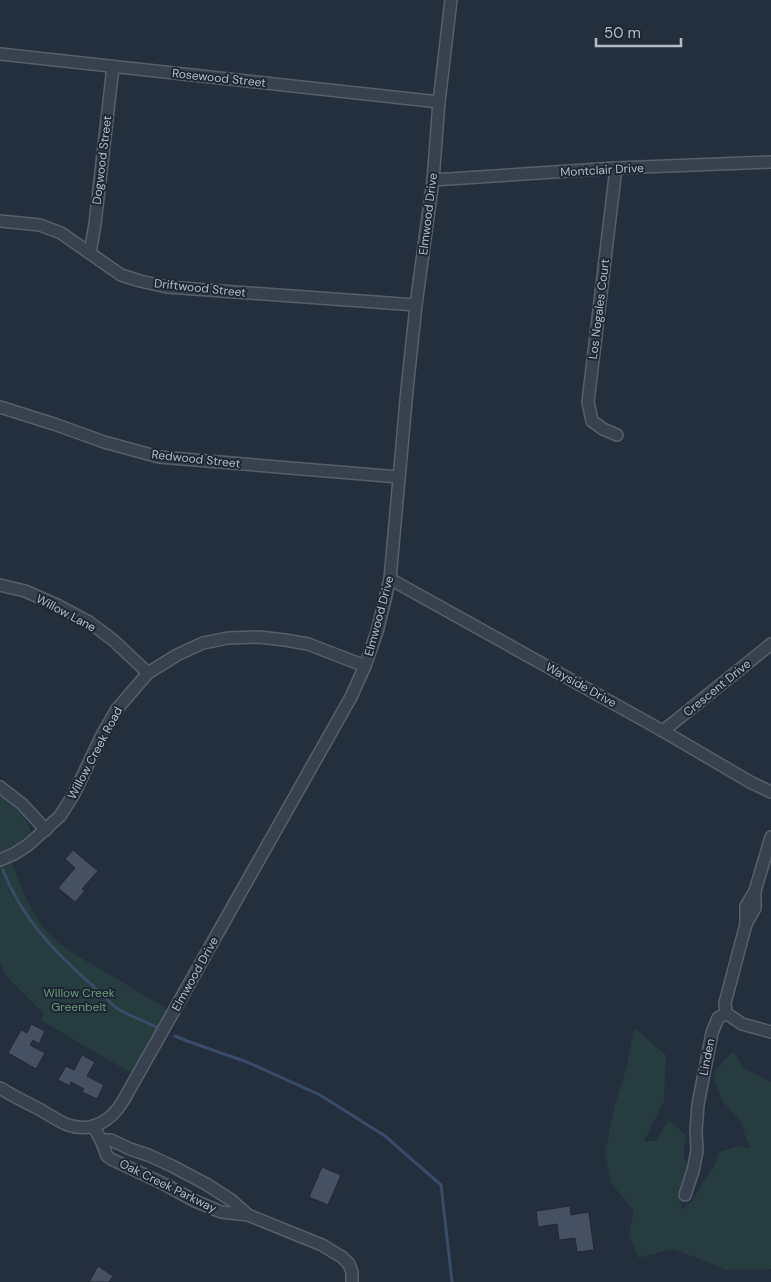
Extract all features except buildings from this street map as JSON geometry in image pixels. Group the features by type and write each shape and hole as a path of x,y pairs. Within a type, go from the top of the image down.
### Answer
{"street":[{"name":"Elmwood Drive","path":"93,1126 112,1116 123,1101 351,697 366,666 377,632 390,579 416,305 433,180 439,102 452,0"},
{"name":"Rosewood Street","path":"0,54 439,102"},
{"name":"Dogwood Street","path":"90,253 113,67"},
{"name":"Montclair Drive","path":"433,180 616,168 771,162"},
{"name":"Los Nogales Court","path":"616,168 588,402 592,421 603,429 617,435"},
{"name":"Driftwood Street","path":"0,221 40,225 61,233 121,275 167,287 416,305"},
{"name":"Redwood Street","path":"0,407 57,424 104,442 159,457 399,477"},
{"name":"Wayside Drive","path":"390,579 663,731 742,778 771,792"},
{"name":"Willow Lane","path":"0,585 25,591 89,622 113,640 148,673"},
{"name":"Willow Creek Road","path":"0,860 28,845 60,816 74,794 117,708 148,673 177,655 203,643 228,638 259,638 308,644 366,666"},
{"name":"Crescent Drive","path":"663,731 771,644"},
{"path":"0,786 22,804 46,830"},
{"name":"Linden","path":"685,1195 697,1151 698,1104 712,1033 718,1018 726,1013 725,1003 746,924 746,906 755,891 771,837"},
{"path":"726,1013 742,1024 771,1032"},
{"path":"0,1088 66,1124 83,1127 93,1126"},
{"name":"Oak Creek Parkway","path":"93,1126 107,1156 111,1159 221,1212 248,1215 322,1244 349,1264 352,1272 352,1282"},
{"name":"Oak Creek Parkway","path":"101,1140 111,1140 130,1150 148,1155 172,1166 231,1200 248,1215"}],"green space":[{"name":"Willow Creek Greenbelt","path":"0,796 20,813 29,825 29,835 22,842 6,850 29,903 44,929 68,950 168,1010 133,1074 40,1020 44,1014 5,975 0,960"},
{"path":"634,1028 666,1055 664,1101 644,1141 656,1141 668,1120 687,1136 683,1155 688,1167 677,1196 683,1209 693,1200 715,1165 719,1152 738,1146 750,1148 740,1121 721,1099 713,1073 733,1051 745,1069 771,1082 771,1269 727,1270 674,1249 638,1258 629,1234 634,1211 611,1183 605,1153 615,1104 627,1066"}],"waterway":[{"path":"3,870 10,887 29,919 52,947 118,1009 156,1027"},
{"path":"175,1036 247,1062 320,1095 385,1136 441,1185 452,1282"}]}
